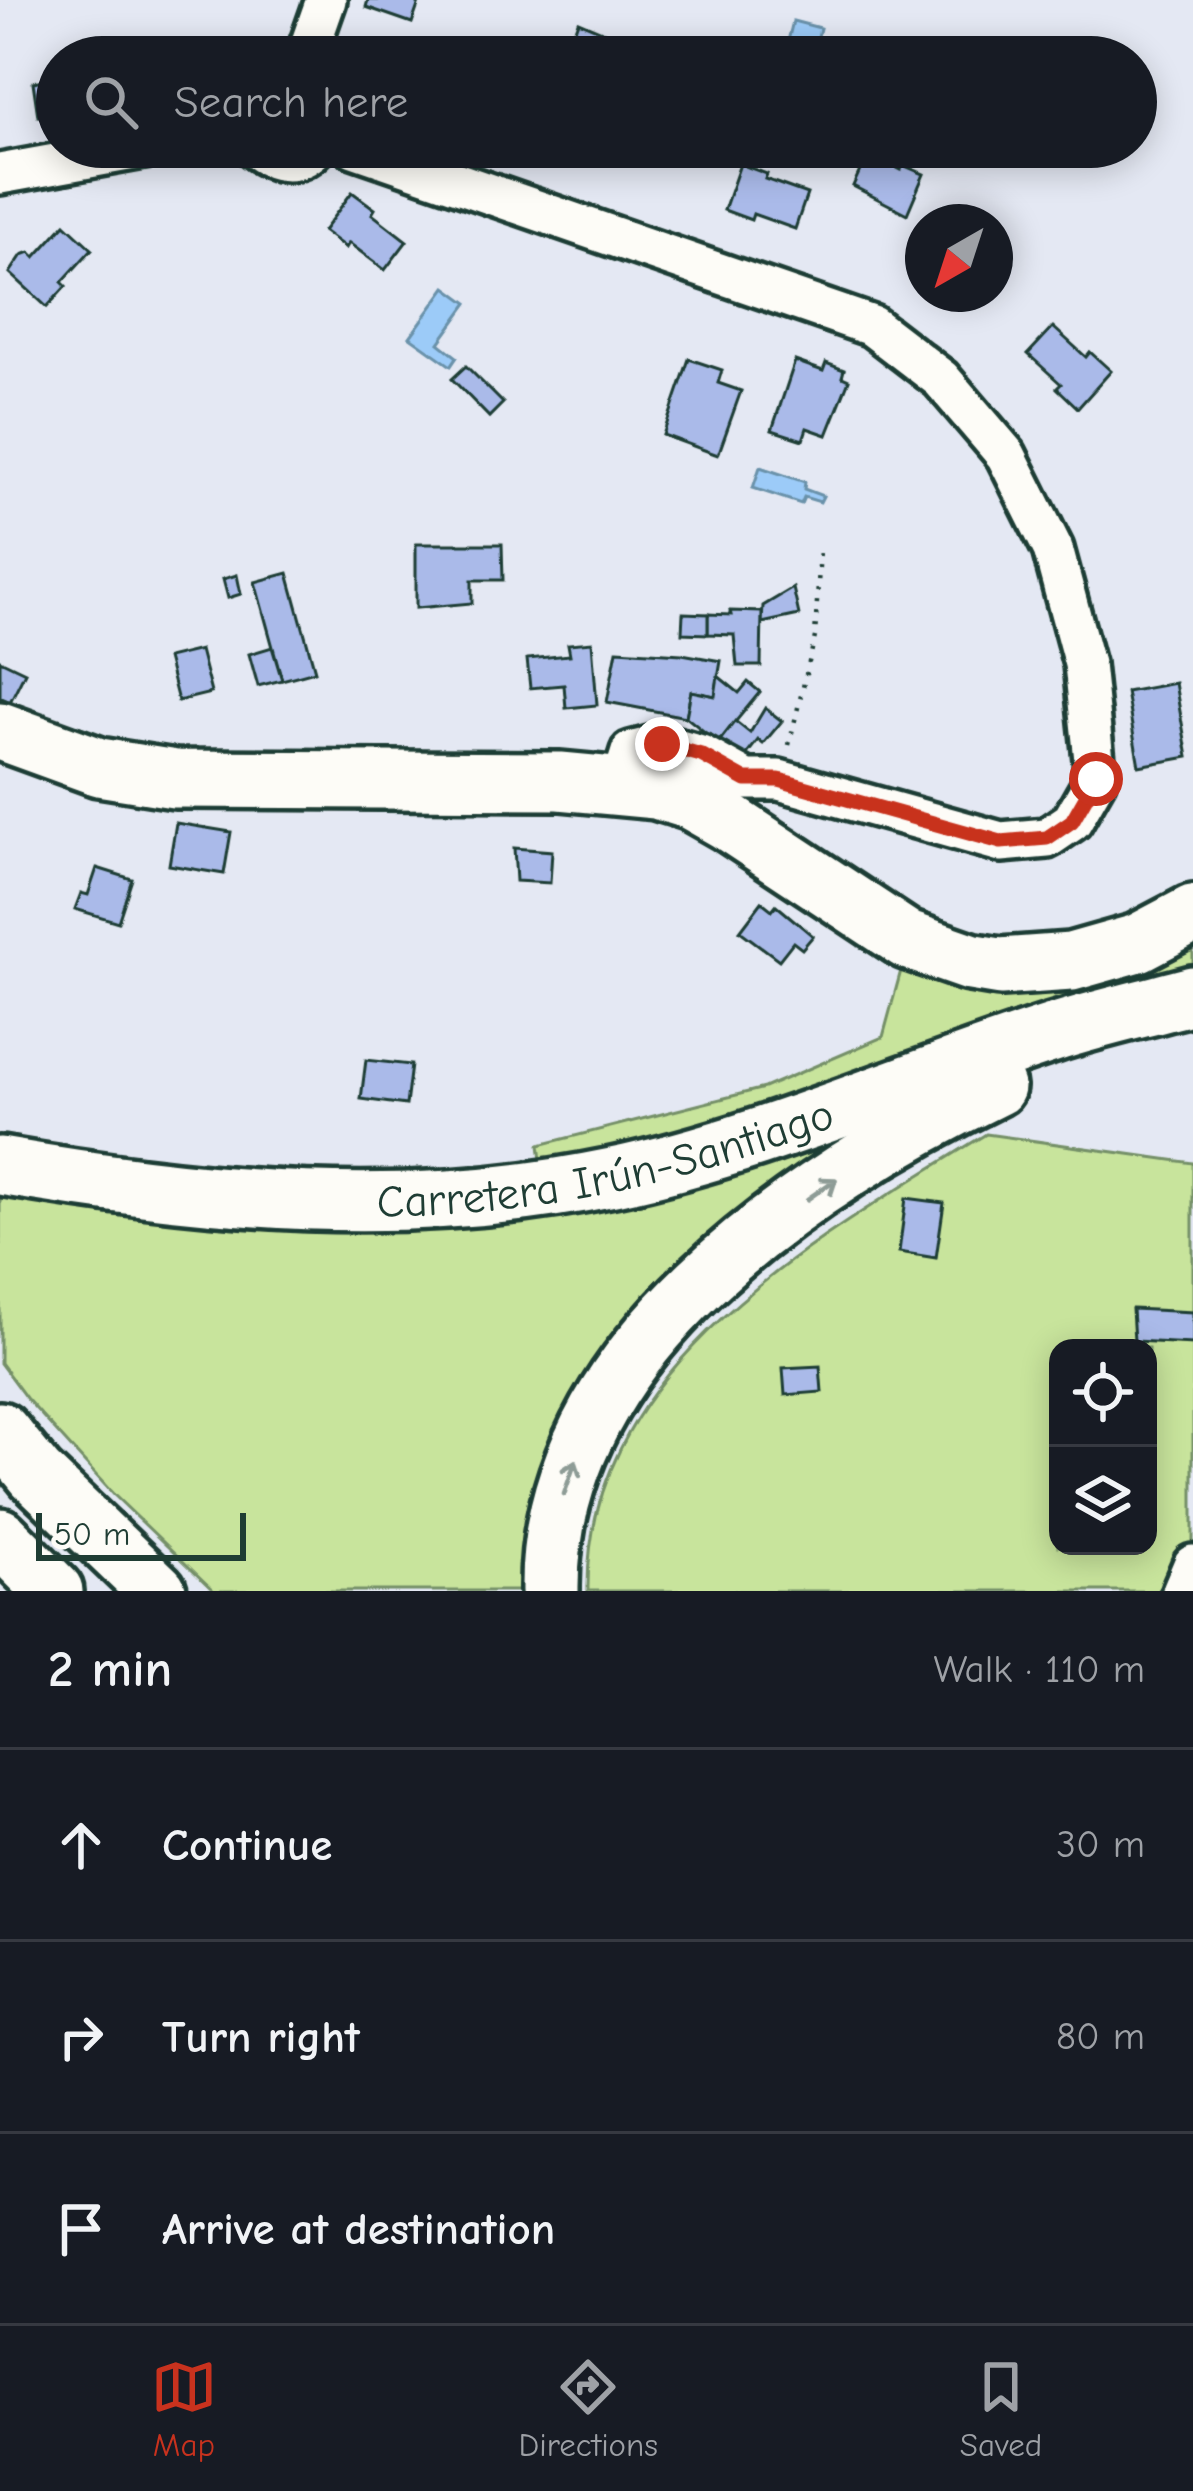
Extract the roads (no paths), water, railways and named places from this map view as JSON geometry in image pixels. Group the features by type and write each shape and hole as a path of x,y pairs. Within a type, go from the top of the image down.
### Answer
{"highway":[{"path":"0,731 99,767 175,779 622,784 692,801 894,932 970,962 1029,967 1071,962 1138,943 1193,914"},
{"path":"550,1591 550,1564 564,1489 584,1440 607,1393 670,1311 766,1229 878,1151 938,1115 1183,998"},
{"name":"Carretera Irún-Santiago","path":"0,1166 152,1190 297,1203 434,1201 553,1188 704,1154 1053,1033 1183,998"},
{"path":"0,1431 36,1475 157,1591"},
{"path":"0,1537 53,1591"},
{"path":"0,1572 18,1591"}],"street":[{"path":"313,36 326,0"},
{"path":"0,175 38,168"},
{"path":"415,168 872,326 941,379 1006,455 1053,550 1084,664 1096,779 1072,821 1047,838 1001,842 779,780 746,780 701,755 662,744 631,752 622,784"},
{"path":"1182,1591 1193,1565"}],"water":[{"path":"793,21 820,28 818,36 789,36"},
{"path":"446,287 468,303 439,343 457,357 451,366 410,337"},
{"path":"760,467 805,482 804,489 823,496 820,502 804,497 801,504 753,488"}]}
